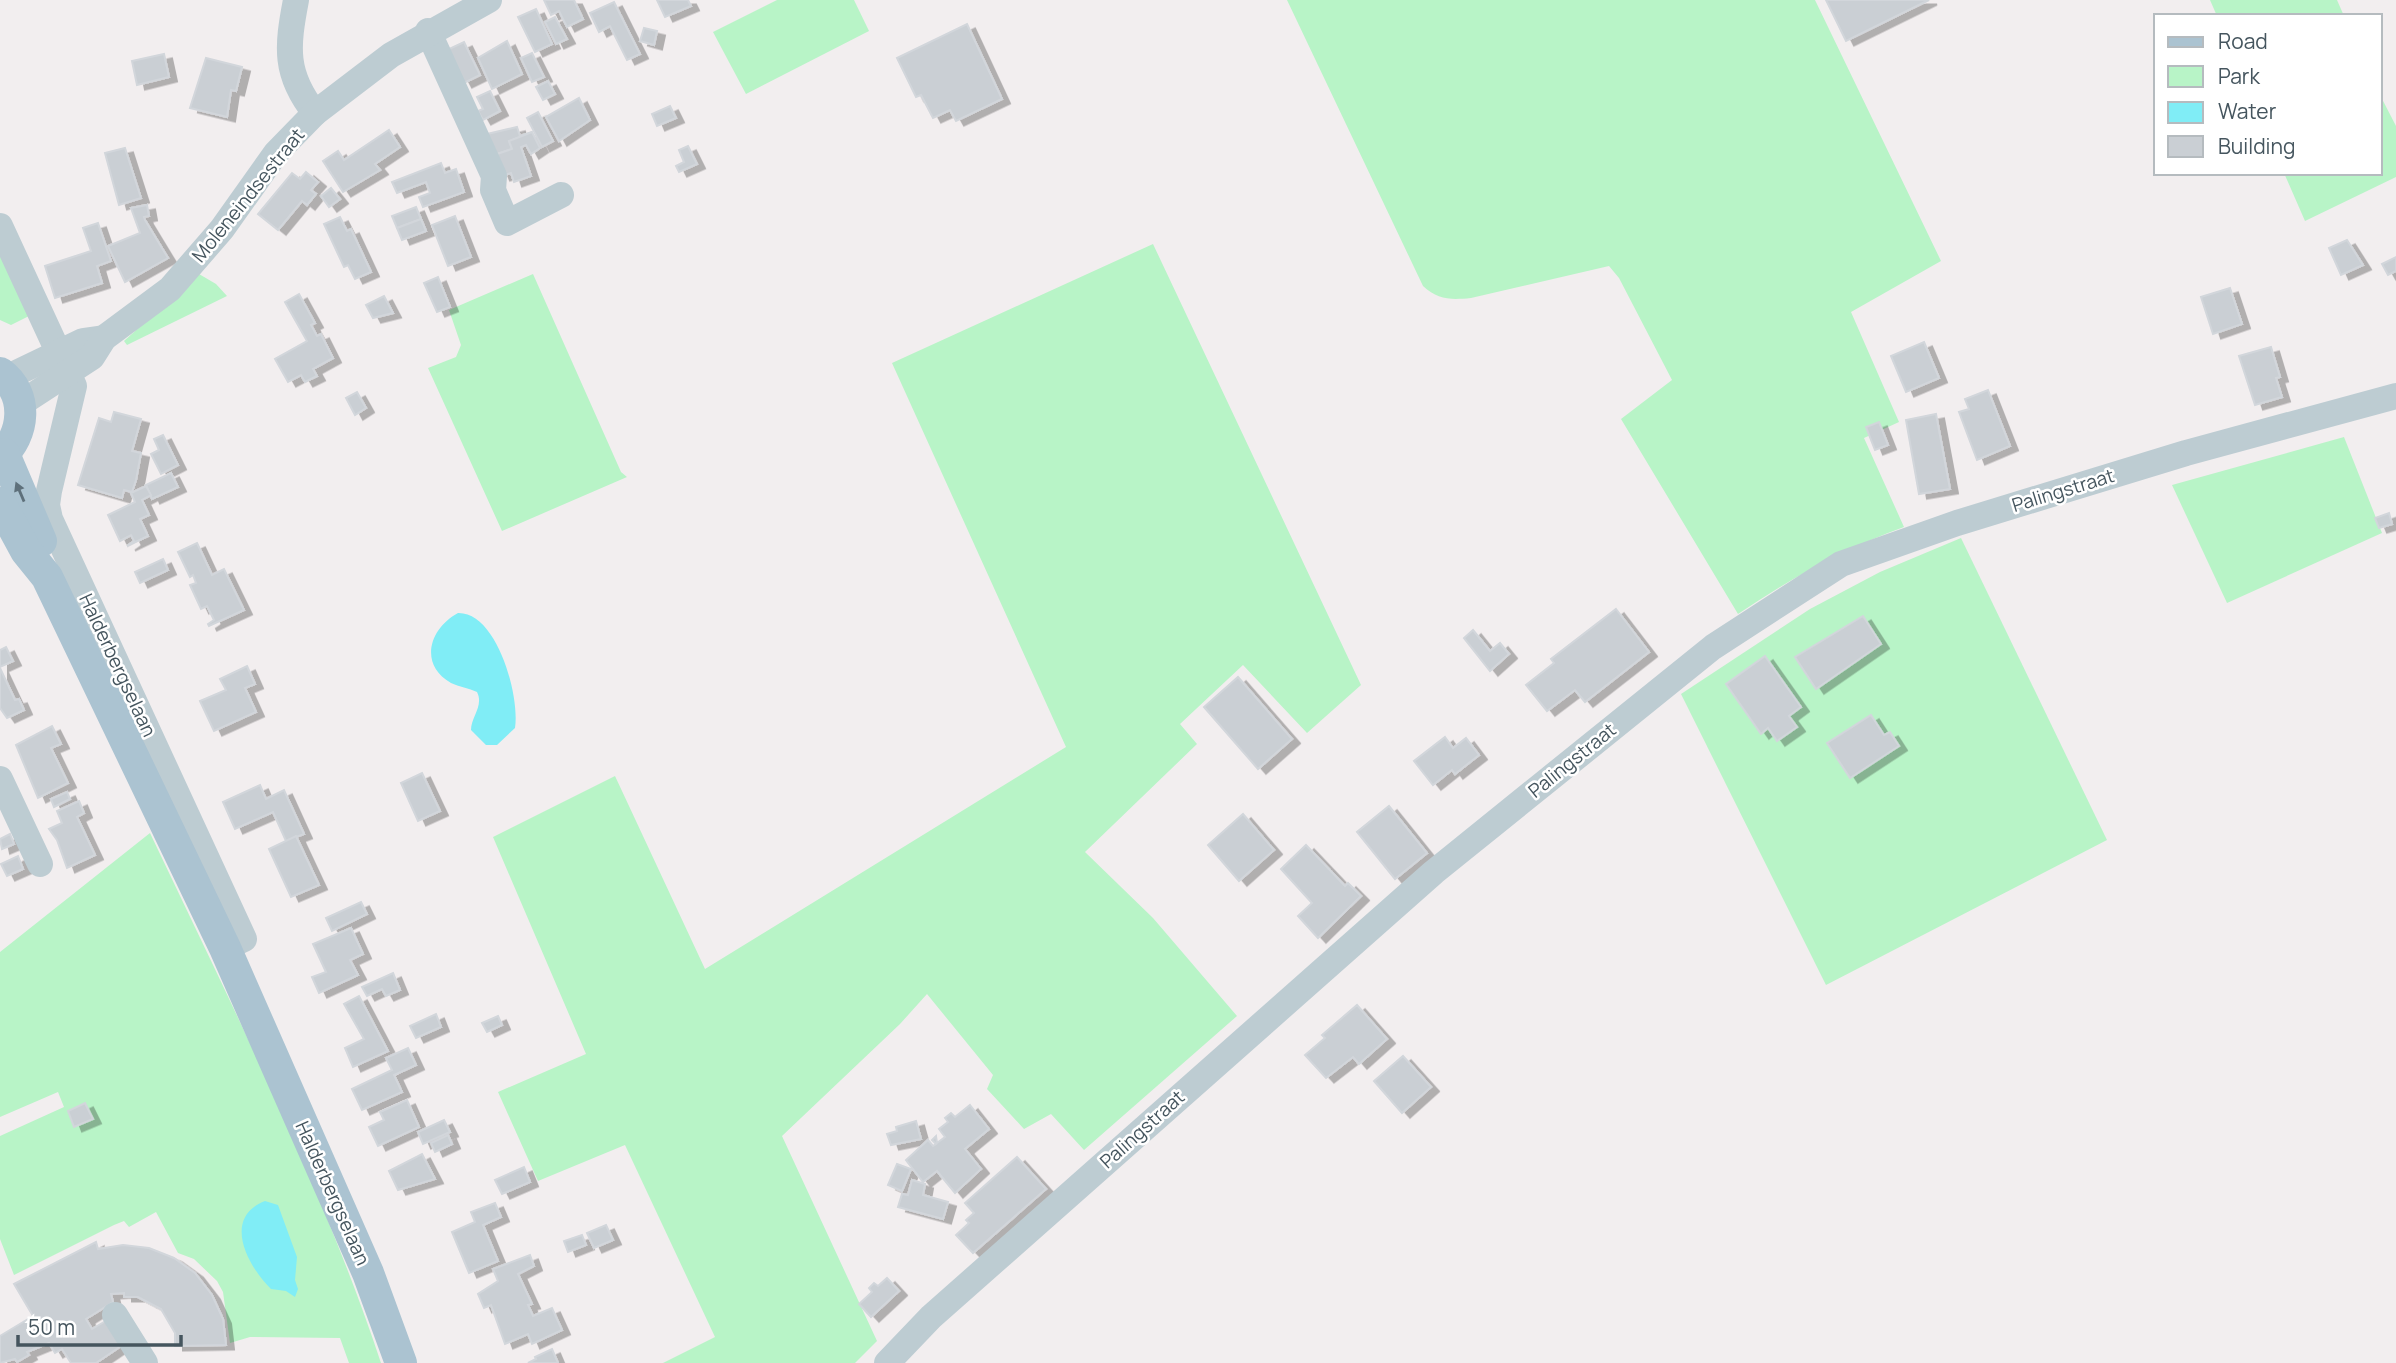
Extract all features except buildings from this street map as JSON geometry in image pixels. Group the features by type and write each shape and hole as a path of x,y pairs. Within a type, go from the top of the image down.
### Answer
{"main road":[{"path":"2,456 17,436 9,385"},
{"name":"Halderbergselaan","path":"2,456 43,544 47,577"},
{"name":"Halderbergselaan","path":"0,503 26,551 47,577 225,948 368,1273 401,1363"}],"street":[{"path":"296,0 288,52 298,93 315,113"},
{"name":"Moleneindsestraat","path":"9,385 65,362 92,357 104,338 170,289 222,229 276,153 315,113 391,55 429,31 489,0"},
{"path":"429,31 494,176 493,190 507,223 561,195"},
{"path":"0,226 65,362"},
{"name":"Halderbergselaan","path":"65,362 74,386 74,399 49,491 47,505 50,519 244,939 225,948"},
{"name":"Palingstraat","path":"887,1363 952,1299 1434,873 1713,647 1842,564 1956,523 2186,453 2396,396"},
{"path":"0,779 40,864"},
{"path":"115,1315 145,1363"}],"green space":[{"path":"777,0 854,0 869,31 746,94 713,32"},
{"path":"1287,0 1815,0 1941,261 1851,312 1899,422 1864,438 1904,527 1818,565 1738,614 1621,419 1672,380 1619,278 1609,266 1457,299 1445,298 1423,286"},
{"path":"2210,0 2337,0 2343,14 2216,14"},
{"path":"2382,99 2396,126 2396,177 2305,221 2285,175 2382,175"},
{"path":"0,230 35,313 11,325 0,320"},
{"path":"1153,244 1361,685 1307,733 1243,665 1180,724 1197,744 1085,852 1153,918 1237,1016 1084,1150 1051,1114 1024,1129 987,1089 993,1075 927,994 900,1024 782,1136 877,1341 855,1363 663,1363 715,1337 625,1145 538,1181 498,1092 586,1054 493,837 615,776 705,969 1066,747 892,363"},
{"path":"199,274 216,284 227,296 127,345 124,341"},
{"path":"533,274 621,472 627,477 502,531 428,368 456,357 461,345 449,310"},
{"path":"2344,437 2382,533 2227,603 2172,485"},
{"path":"1961,538 2107,840 1826,985 1681,694 1810,609 1880,572"},
{"path":"150,833 303,1161 331,1227 381,1363 349,1363 340,1338 250,1337 230,1343 223,1292 217,1281 194,1259 178,1253 156,1212 129,1227 124,1221 114,1225 14,1275 0,1239 0,1136 64,1107 58,1092 0,1117 0,952"}],"water":[{"path":"458,613 472,616 484,626 503,658 509,677 514,696 515,728 497,745 486,745 471,730 479,702 477,692 451,683 434,666 431,656 432,646 440,628"},
{"path":"265,1201 278,1205 297,1257 295,1280 298,1289 295,1297 286,1291 271,1289 247,1255 242,1230 244,1219 252,1209"}]}
